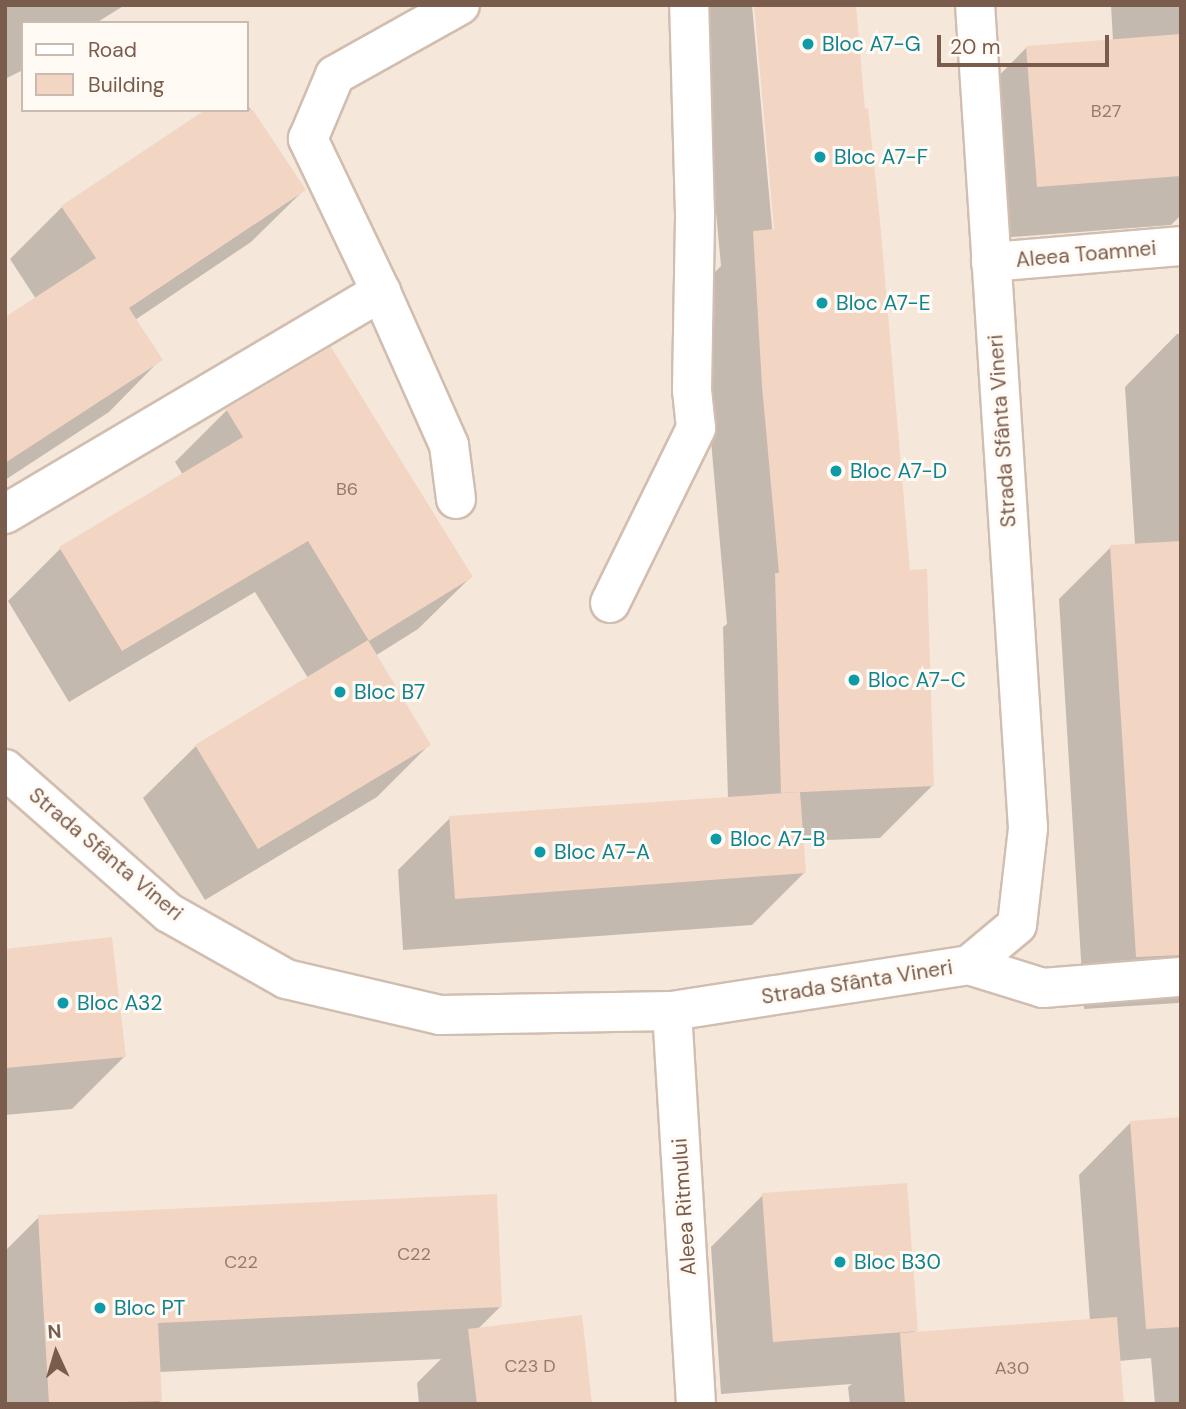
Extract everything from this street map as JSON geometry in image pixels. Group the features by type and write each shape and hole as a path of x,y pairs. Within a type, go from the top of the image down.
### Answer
{"street":[{"path":"456,499 449,445 381,292 307,139 335,75 460,5"},
{"path":"610,603 696,428 692,390 695,214 689,5"},
{"name":"Strada Sfânta Vineri","path":"5,768 169,913 286,979 440,1016 672,1011 969,965 1017,925 1028,828 975,5"},
{"name":"Aleea Toamnei","path":"992,262 1181,246"},
{"path":"5,514 381,292"},
{"path":"969,965 1043,988 1181,977"},
{"name":"Aleea Ritmului","path":"672,1011 696,1404"}],"shaded area":[{"path":"5,5 1181,5 1181,1404 5,1404"}],"building":[{"path":"754,5 856,5 865,109 868,108 880,221 910,570 927,569 934,786 781,793 775,573 779,573 762,386 753,231 774,229"},
{"path":"1181,34 1181,176 1037,187 1026,46"},
{"path":"253,110 306,190 129,308 163,360 5,463 5,317 96,258 61,206 202,112"},
{"path":"331,347 473,577 369,641 308,541 122,651 59,547 243,437 226,409"},
{"path":"1181,541 1181,955 1136,957 1110,545"},
{"name":"Bloc B7","path":"368,640 431,745 258,849 195,745"},
{"path":"800,792 806,873 455,899 449,816"},
{"name":"Bloc A32","path":"112,937 126,1057 5,1068 5,949"},
{"path":"1181,1117 1181,1327 1146,1329 1130,1121"},
{"name":"Bloc B30","path":"907,1183 918,1331 773,1342 762,1193"},
{"path":"497,1194 502,1307 158,1323 162,1401 49,1404 38,1215"},
{"path":"582,1315 592,1404 477,1404 468,1329"},
{"path":"1117,1317 1124,1404 905,1404 900,1333"}],"place":[{"name":"Bloc A7-G","path":"808,44"},
{"name":"Bloc A7-F","path":"820,157"},
{"name":"Bloc A7-E","path":"822,303"},
{"name":"Bloc A7-D","path":"836,471"},
{"name":"Bloc A7-C","path":"854,680"},
{"name":"Bloc B7","path":"340,692"},
{"name":"Bloc A7-B","path":"716,839"},
{"name":"Bloc A7-A","path":"540,852"},
{"name":"Bloc A32","path":"63,1003"},
{"name":"Bloc B30","path":"840,1262"},
{"name":"Bloc PT","path":"100,1308"}]}
